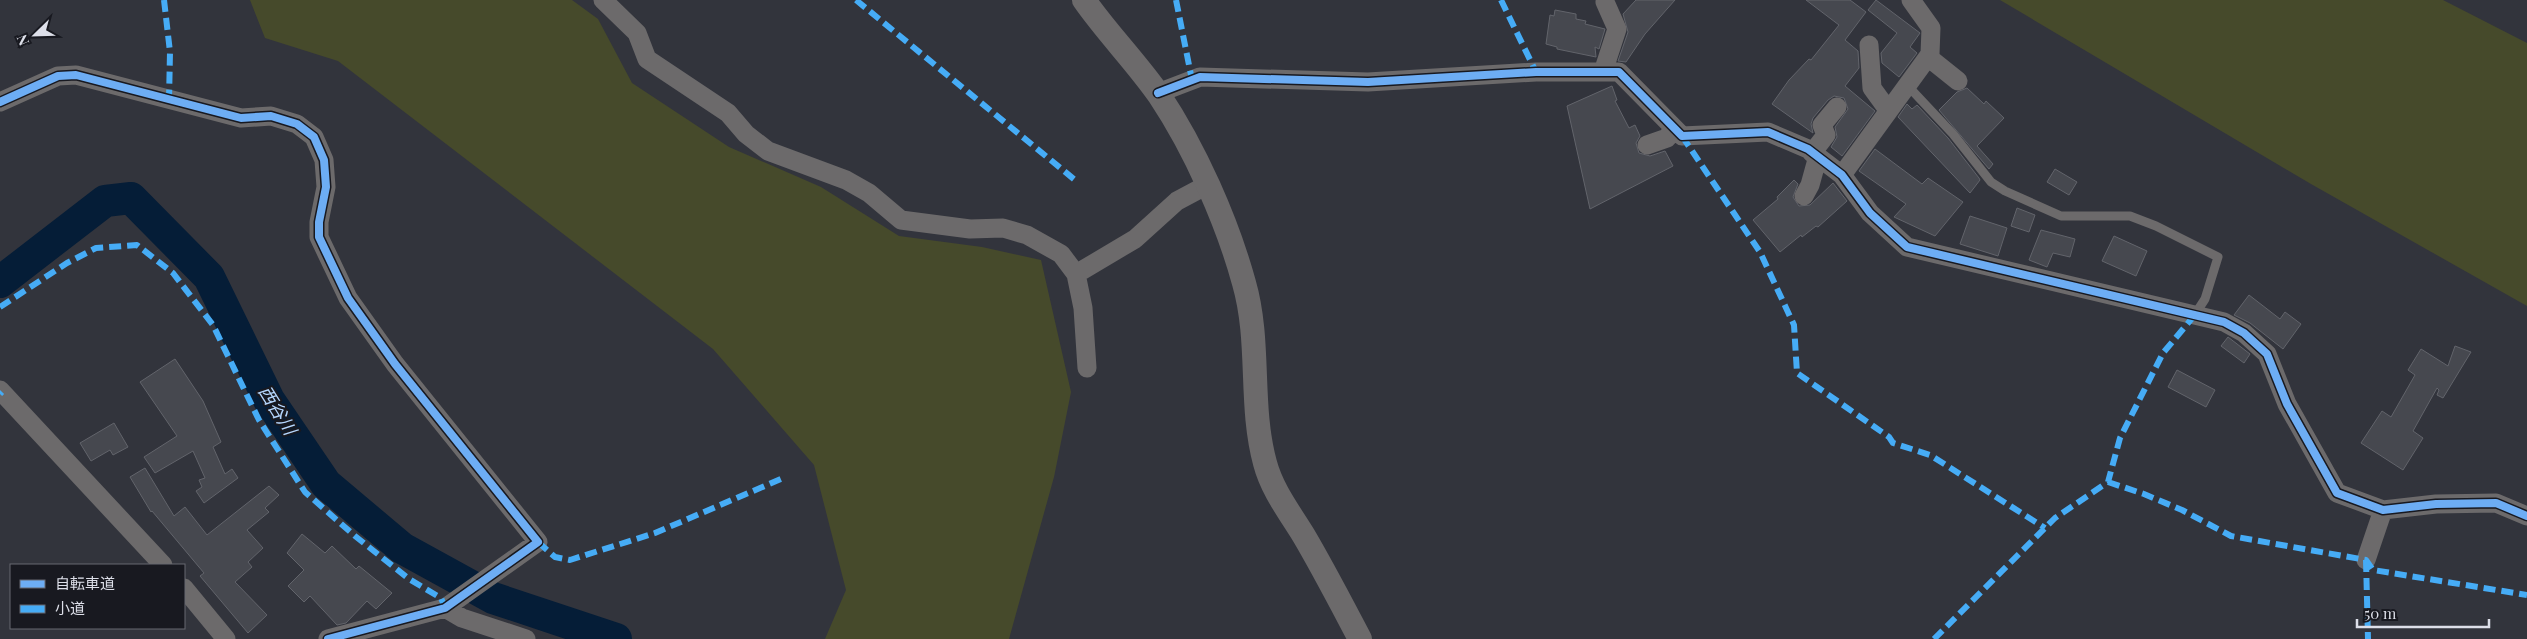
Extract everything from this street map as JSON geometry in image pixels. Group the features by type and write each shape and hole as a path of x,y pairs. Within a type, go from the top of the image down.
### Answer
{"street":[{"path":"603,0 637,33 648,59 728,113 746,134 768,152 846,180 870,194 901,220 970,229 1003,228 1027,236 1061,254 1076,274 1083,308 1087,368"},
{"path":"1084,0 1158,93 1188,142 1207,184 1245,284 1252,326 1257,421 1265,465 1279,496 1304,537 1360,639"},
{"path":"1842,175 1928,57 1931,28 1911,0"},
{"path":"1603,72 1617,29 1605,2"},
{"path":"1869,45 1872,88 1888,110"},
{"path":"1928,57 1958,81"},
{"path":"1158,93 1200,77 1368,82 1536,72 1619,72 1682,136 1768,132 1815,154 1842,175 1870,213 1907,247 2224,322 2244,333 2267,354 2287,404 2337,493 2383,510 2436,504 2496,503 2527,516"},
{"path":"0,102 58,76 76,75 241,118 271,116 297,124 314,137 324,160 326,187 319,222 319,237 348,298 401,372 538,542 445,608 328,639"},
{"path":"1804,196 1810,185 1815,154 1826,135 1822,125 1838,107"},
{"path":"1647,145 1667,138 1674,128"},
{"path":"1076,274 1135,239 1177,201 1207,184"},
{"path":"0,390 162,564"},
{"path":"2366,560 2383,510"},
{"path":"185,589 226,639"},
{"path":"445,608 462,618 526,639"}],"lane":[{"path":"1906,85 1953,134 1991,182 2005,191 2060,216 2130,216 2156,226 2218,256 2205,299 2194,316"}],"green space":[{"path":"250,0 572,0 598,19 632,83 729,147 821,187 899,236 982,247 1041,260 1071,392 1054,477 1009,639 825,639 846,590 814,465 713,349 338,61 265,38"},
{"path":"2000,0 2443,0 2527,43 2527,306 2311,184"}],"building":[{"path":"1636,0 1675,0 1645,34 1626,62 1618,61 1628,32 1623,14"},
{"path":"1806,0 1850,0 1866,12 1845,40 1858,51 1859,68 1845,86 1875,111 1842,156 1831,147 1837,137 1835,127 1848,109 1844,98 1834,96 1828,100 1813,118 1811,124 1813,133 1772,104 1789,80 1809,59 1811,60 1839,25"},
{"path":"1876,0 1920,33 1910,47 1917,53 1899,77 1882,63 1881,53 1897,33 1868,10"},
{"path":"1555,10 1576,14 1576,19 1586,21 1585,24 1605,29 1599,49 1595,47 1596,57 1557,49 1557,47 1546,44 1550,15 1554,16"},
{"path":"1612,86 1617,100 1615,101 1629,128 1635,125 1640,136 1636,143 1639,153 1650,156 1665,151 1673,166 1590,209 1567,106"},
{"path":"1967,88 1984,104 1986,101 2004,118 1977,146 1993,164 1989,169 1939,110 1957,92"},
{"path":"1907,104 1912,109 1917,105 1948,138 1979,178 1980,180 1970,193 1898,117"},
{"path":"1875,149 1922,184 1928,178 1963,202 1935,236 1894,217 1906,204 1859,171"},
{"path":"2055,169 2077,182 2069,195 2047,182"},
{"path":"1794,180 1798,184 1793,197 1799,206 1810,205 1833,183 1847,201 1818,227 1816,226 1802,237 1801,235 1780,252 1753,220 1778,199 1777,197"},
{"path":"2017,208 2035,215 2029,232 2011,226"},
{"path":"1970,216 2007,228 1998,256 1960,244"},
{"path":"2041,230 2075,239 2070,257 2053,253 2047,267 2029,260"},
{"path":"2114,236 2147,251 2136,276 2102,261"},
{"path":"2249,295 2280,319 2285,312 2301,324 2283,349 2250,323 2234,315"},
{"path":"2228,337 2250,354 2244,363 2221,346"},
{"path":"2455,346 2471,352 2443,398 2437,395 2439,390 2437,388 2413,431 2423,438 2403,470 2361,443 2382,411 2391,417 2415,375 2408,370 2421,349 2448,366"},
{"path":"175,359 203,401 221,442 213,447 225,474 232,469 238,478 204,503 196,491 202,487 199,480 205,478 193,451 155,473 144,457 177,436 140,382"},
{"path":"2177,370 2215,390 2206,407 2168,387"},
{"path":"114,423 128,447 113,455 110,450 91,461 80,443"},
{"path":"145,468 174,516 185,507 207,535 269,486 279,495 265,508 269,512 247,530 263,548 248,562 252,567 235,582 267,615 248,633 200,576 204,573 151,512 130,477"},
{"path":"302,534 325,553 332,546 356,569 359,566 392,593 376,609 367,601 346,623 337,625 310,596 304,602 288,586 304,570 287,553"}],"waterway":[{"name":"西谷川","path":"0,282 105,201 131,198 209,277 269,400 326,484 402,548 493,598 616,639"}],"marked path":[{"path":"164,0 170,52 169,100"},
{"path":"856,0 1075,180"},
{"path":"1176,0 1192,80"},
{"path":"1501,0 1536,72"},
{"path":"1682,136 1760,252 1794,325 1797,373 1889,437 1893,443 1930,455 2045,528"},
{"path":"0,307 67,263 96,248 137,245 173,273 213,325 259,420 305,492 355,536 409,579 441,598 445,608"},
{"path":"1934,639 2055,518 2108,482 2120,438 2163,353 2194,316"},
{"path":"538,542 555,557 570,560 655,533 781,479"},
{"path":"2108,482 2144,494 2182,510 2231,536 2366,560 2373,570 2527,595"},
{"path":"2366,560 2368,639"}],"cycle path":[{"path":"1158,93 1200,77 1368,82 1536,72 1619,72 1682,136 1768,132 1808,149 1842,175 1870,213 1907,247 2224,322 2244,333 2267,354 2287,404 2337,493 2383,510 2436,504 2496,503 2527,516"},
{"path":"0,102 58,76 76,75 241,118 271,116 297,124 314,137 324,160 326,187 319,222 319,237 348,298 395,364 538,542 445,608 328,639"}]}
